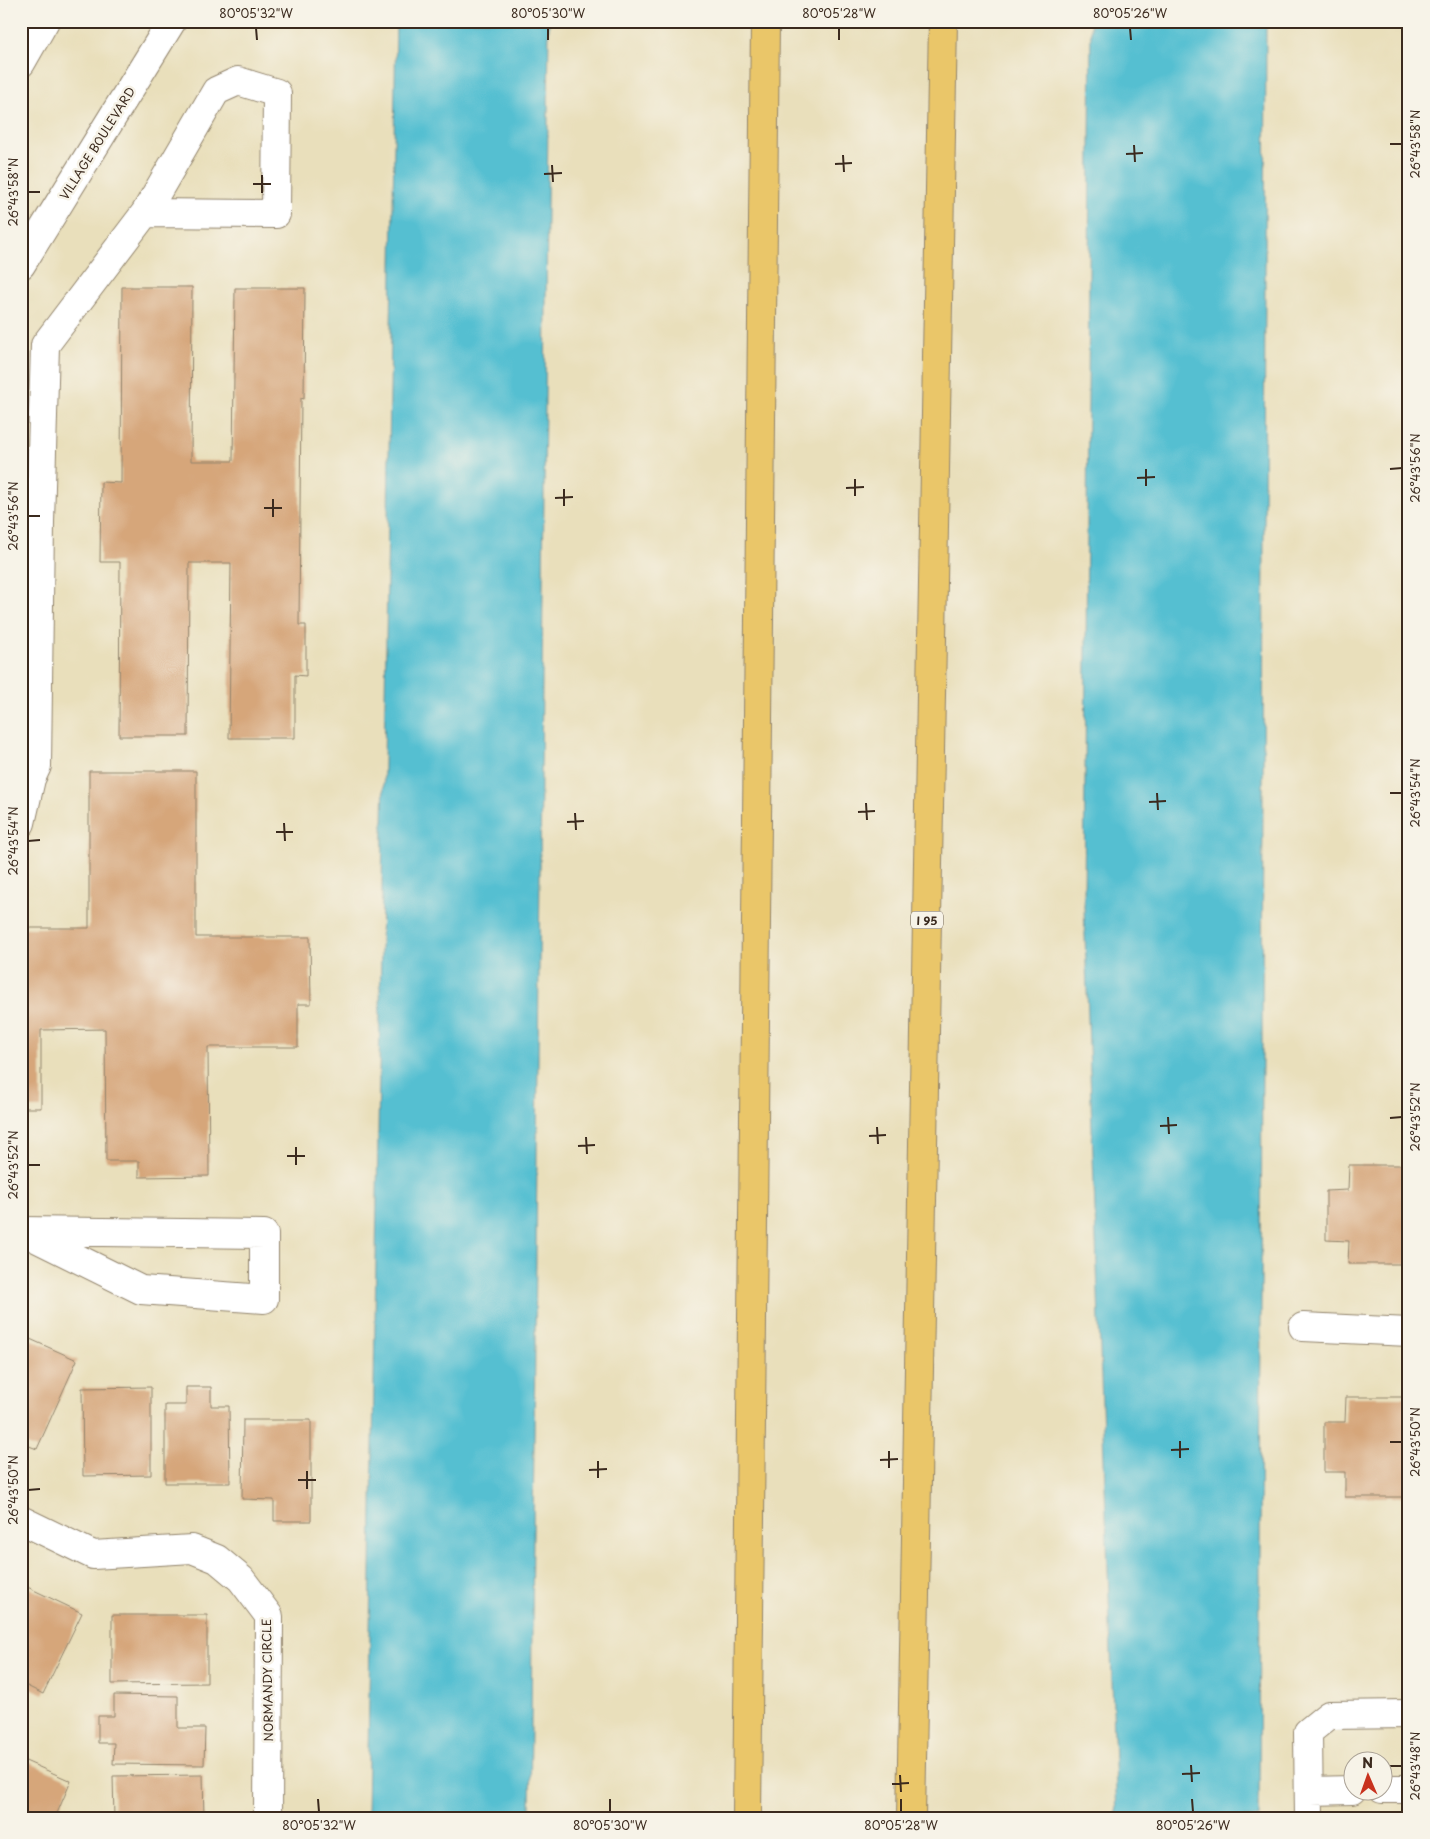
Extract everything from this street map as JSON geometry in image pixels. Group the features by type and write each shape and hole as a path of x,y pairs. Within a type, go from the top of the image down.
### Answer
{"highway":[{"path":"747,1818 765,21"},
{"name":"I 95","path":"911,1818 943,21"}],"street":[{"path":"21,63 45,21"},
{"name":"VILLAGE BOULEVARD","path":"21,265 172,21"},
{"path":"21,823 26,779 37,766 31,521 45,345 144,213 216,91 238,81 277,93 276,214 144,213"},
{"path":"22,1231 264,1234 264,1299 141,1290 22,1231"},
{"path":"1303,1327 1409,1332"},
{"name":"NORMANDY CIRCLE","path":"21,1520 93,1555 192,1549 217,1559 242,1579 269,1616 268,1818"},
{"path":"1309,1818 1308,1732 1330,1715 1409,1714"},
{"path":"1392,1789 1409,1789"},
{"path":"1310,1791 1342,1790"}],"water":[{"path":"396,21 549,21 530,1818 367,1818"},
{"path":"1091,21 1266,21 1259,1818 1117,1818 1084,907"}],"building":[{"path":"122,287 192,287 191,461 233,461 235,288 305,288 304,399 301,398 299,625 306,625 306,676 295,675 295,738 229,738 231,563 189,563 188,736 119,736 120,562 100,562 101,482 121,483"},
{"path":"89,771 196,771 196,937 310,937 311,1004 298,1004 298,1047 208,1047 209,1176 139,1177 139,1161 106,1161 105,1029 41,1030 41,1108 21,1108 21,928 89,928"},
{"path":"1349,1165 1409,1165 1409,1264 1348,1264 1349,1241 1326,1240 1326,1191 1348,1190"},
{"path":"21,1335 77,1360 37,1449 21,1443"},
{"path":"151,1387 151,1475 83,1476 82,1388"},
{"path":"186,1387 211,1387 211,1406 229,1406 230,1483 165,1483 165,1405 186,1405"},
{"path":"1346,1397 1409,1397 1409,1497 1345,1497 1345,1472 1324,1472 1324,1422 1345,1422"},
{"path":"243,1420 311,1420 311,1521 274,1521 274,1500 242,1499"},
{"path":"21,1584 82,1613 43,1694 21,1683"},
{"path":"112,1615 207,1615 207,1683 112,1684"},
{"path":"114,1695 178,1696 178,1728 205,1728 204,1765 113,1764 114,1743 98,1743 98,1716 114,1716"},
{"path":"21,1759 71,1781 55,1818 21,1818"},
{"path":"203,1775 204,1818 114,1818 113,1776"}]}
